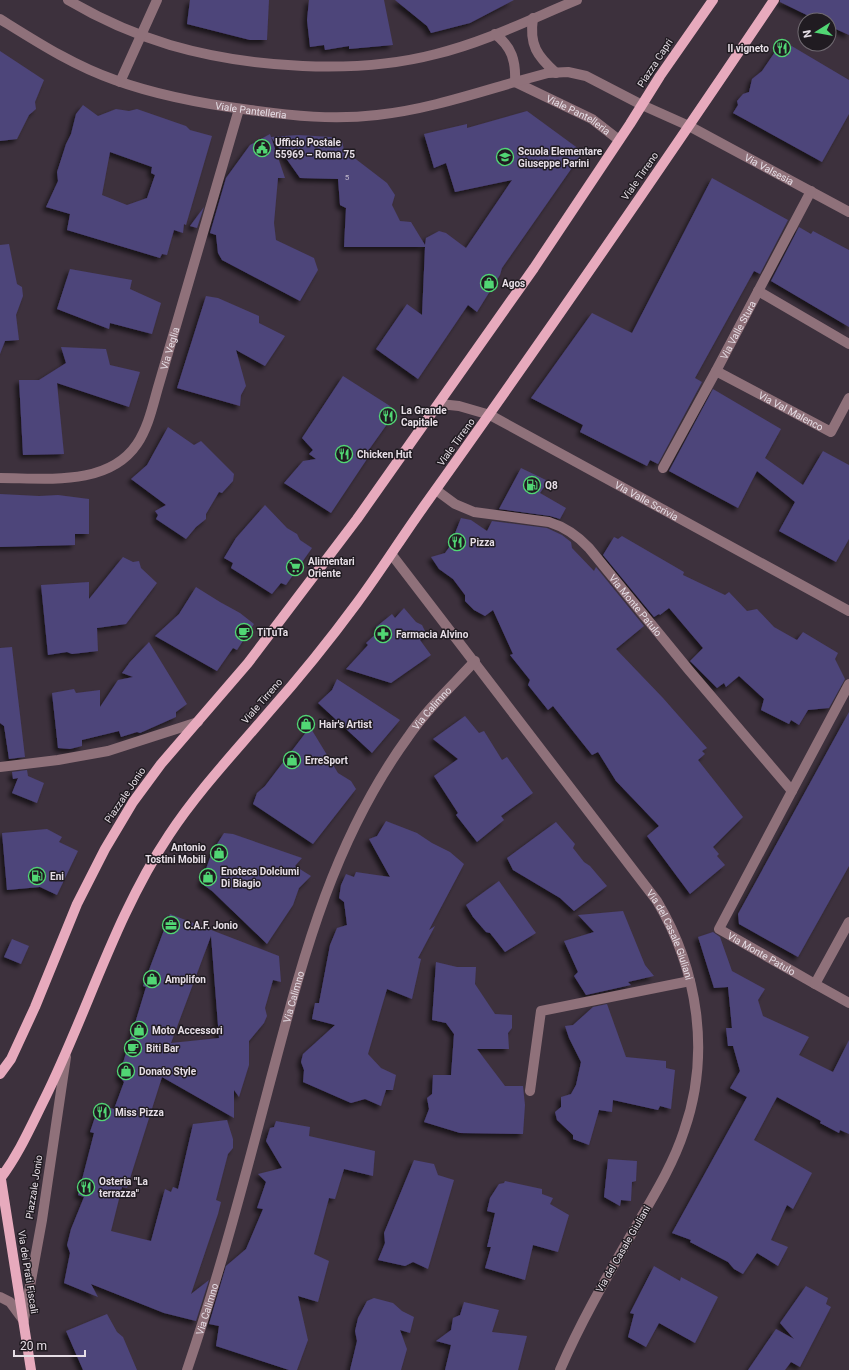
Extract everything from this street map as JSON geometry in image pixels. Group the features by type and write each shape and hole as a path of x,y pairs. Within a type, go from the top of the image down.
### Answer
{"main road":[{"name":"Piazza Capri","path":"618,140 713,0"},
{"path":"689,126 772,3"},
{"name":"Viale Tirreno","path":"226,761 324,646 392,555 689,126"},
{"path":"198,722 294,604 440,404 534,268 618,140"},
{"name":"Piazzale Jonio","path":"0,1074 20,1040 77,904 105,849 143,788 160,764 198,722"},
{"name":"Piazzale Jonio","path":"0,1176 20,1149 66,1055 101,966 147,871 177,822 226,761"},
{"name":"Via dei Prati Fiscali","path":"0,1176 31,1370"}],"street":[{"path":"68,0 95,15 140,35 195,51 242,60 282,64 331,66 371,64 421,58 467,45 578,0"},
{"path":"120,82 157,0"},
{"path":"533,18 532,39 536,53 556,73"},
{"name":"Viale Pantelleria","path":"0,19 57,54 120,82 168,97 279,115 314,117 378,115 433,104 536,75 556,73 575,73 586,76 642,105"},
{"path":"495,34 507,45 513,55 515,64 515,82"},
{"name":"Viale Pantelleria","path":"515,82 592,118 618,140"},
{"name":"Via Valsesia","path":"642,105 689,126 849,212"},
{"name":"Via Veglia","path":"0,478 75,477 92,474 117,464 137,444 146,427 239,109"},
{"name":"Via Valle Stura","path":"663,468 811,192"},
{"path":"758,291 849,344"},
{"name":"Via Val Malenco","path":"716,371 831,432 849,398"},
{"name":"Via Valle Scrivia","path":"440,404 459,406 490,415 849,611"},
{"name":"Via Monte Patulo","path":"436,490 464,508 484,514 549,522 576,536 589,548 688,669 792,790"},
{"name":"Via del Casale Giuliani","path":"392,555 475,661 657,901 678,941 690,981 695,1006 699,1050 697,1081 684,1132 654,1196 584,1319 560,1370"},
{"name":"Via Calimno","path":"187,1370 226,1247 300,970 328,884 358,821 383,775 406,738 422,717 475,661"},
{"name":"Via Monte Patulo","path":"815,984 719,929 849,684"},
{"path":"0,767 58,760 108,751 198,722"},
{"path":"849,922 815,984 849,1002"},
{"path":"530,1091 541,1011 690,981"},
{"name":"Piazzale Jonio","path":"24,1321 42,1220 66,1055"},
{"path":"0,1297 10,1302 24,1321"}],"building":[{"path":"190,0 269,0 267,40 250,40 187,24"},
{"path":"309,0 384,0 393,45 349,49 349,46 325,50 324,45 310,47 307,20"},
{"path":"395,0 514,0 470,23 431,33 427,26"},
{"path":"780,0 849,0 849,35 837,30 837,12 801,12 780,2"},
{"path":"781,43 790,45 797,49 797,52 802,52 849,80 849,114 822,162 733,113 738,105 737,101 743,94 749,92 752,79 762,71"},
{"path":"0,51 44,80 35,102 36,109 29,115 17,139 0,141"},
{"path":"83,105 98,116 116,109 129,111 137,109 186,126 190,130 212,136 186,225 184,224 183,233 174,230 167,255 162,254 160,258 67,230 70,214 46,207 58,181 57,172 66,144 71,134 76,114","holes":["110,152 152,167 151,173 155,175 147,198 127,205 102,195"]},
{"path":"527,111 583,152 502,268 500,275 477,312 468,305 418,379 376,349 407,304 422,315 425,247 344,247 346,208 340,205 338,179 300,178 271,137 298,135 331,137 342,141 344,150 387,183 395,195 392,205 400,221 411,222 425,245 426,238 439,231 446,233 466,248 512,180 455,192 446,163 434,168 424,134 467,124 467,128"},
{"path":"270,134 285,178 278,178 274,223 276,240 314,258 318,270 300,301 222,260 218,253 216,235 210,233 226,178 250,145"},
{"path":"712,178 788,220 760,274 754,271 695,378 702,382 658,464 650,460 647,466 580,432 583,425 531,398 592,313 632,333"},
{"path":"204,207 197,228 190,226"},
{"path":"799,227 811,234 813,231 849,250 849,327 771,281"},
{"path":"9,244 17,284 22,287 23,296 16,315 19,340 5,341 0,354 0,245"},
{"path":"70,269 132,280 130,289 161,303 152,334 110,323 109,329 57,309"},
{"path":"206,296 218,298 259,316 259,323 285,336 265,366 236,350 246,386 241,395 240,406 177,388"},
{"path":"61,347 106,349 110,365 140,372 129,407 57,383 64,454 23,455 19,380 39,380 66,363"},
{"path":"343,376 390,406 395,413 368,451 371,453 331,513 284,483 303,461 316,459 309,454 313,450 302,438"},
{"path":"713,389 781,429 765,458 803,485 823,451 849,465 849,539 836,562 779,531 795,502 757,471 738,508 669,471"},
{"path":"168,427 194,445 201,441 234,474 233,481 222,493 219,492 206,514 206,519 196,527 186,539 156,519 158,515 155,511 166,505 131,479 147,465"},
{"path":"521,468 548,481 540,493 566,508 560,519 550,516 499,509"},
{"path":"0,494 39,496 58,495 89,499 89,534 75,534 75,545 0,547"},
{"path":"265,505 287,528 297,534 300,540 312,548 286,585 281,583 272,594 231,568 233,563 224,558 236,538"},
{"path":"461,518 471,520 487,531 492,521 547,528 562,535 571,542 572,548 594,571 596,567 644,626 616,649 663,698 707,748 702,751 705,754 698,760 743,817 713,847 719,854 717,856 725,865 690,894 647,836 659,826 616,781 598,752 592,755 553,706 548,710 528,685 530,680 510,655 513,654 493,610 485,616 474,610 465,601 465,595 453,579 439,569 431,557 445,553 450,546"},
{"path":"622,536 684,572 683,575 725,595 729,592 747,611 757,609 774,627 797,640 803,632 838,653 835,659 845,679 829,708 808,710 799,725 791,720 789,724 761,710 764,699 739,676 726,687 724,683 717,688 690,661 703,648 669,608 660,615 659,614 654,617 603,555 614,537 618,539"},
{"path":"123,557 133,562 139,561 141,568 157,583 126,624 97,628 98,651 72,654 67,652 48,655 41,585 89,582 89,599"},
{"path":"196,587 240,613 254,624 237,650 233,648 217,671 155,636 179,614"},
{"path":"404,608 416,622 422,625 427,635 420,640 431,655 391,683 346,669 368,645 366,643 379,631 376,627 392,614 395,618"},
{"path":"149,642 187,704 176,712 176,717 140,733 137,732 121,737 119,731 82,740 82,746 70,749 58,748 52,693 74,689 76,693 100,690 100,707 118,680 133,677 122,673"},
{"path":"12,647 25,757 9,759 4,726 0,723 0,648"},
{"path":"337,679 400,720 372,753 318,703 332,690"},
{"path":"849,712 849,866 798,957 739,924 738,914"},
{"path":"465,716 479,733 484,731 502,760 507,757 533,793 501,816 504,820 477,842 456,815 458,813 434,776 458,759 433,739"},
{"path":"310,727 338,773 351,781 356,789 313,844 253,804 257,793 265,786"},
{"path":"27,770 28,776 44,783 37,803 12,793 18,778 13,779 12,772"},
{"path":"386,821 417,833 450,852 464,864 429,930 435,926 418,958 421,959 412,999 387,989 368,1054 381,1068 396,1075 393,1090 386,1090 381,1106 365,1099 351,1103 303,1082 304,1070 301,1062 303,1054 335,1025 312,1019 315,1003 319,1003 330,945 337,928 347,925 344,902 339,898 341,885 346,874 354,877 356,872 390,877 369,839 377,836"},
{"path":"556,822 575,844 573,848 584,862 590,866 607,886 574,911 560,898 513,870 507,858"},
{"path":"47,829 62,837 59,842 78,851 57,895 40,887 7,890 2,833"},
{"path":"224,833 233,834 302,858 295,866 311,876 299,888 293,905 267,944 212,891 201,883 212,852"},
{"path":"499,881 536,933 505,952 490,933 486,932 473,917 466,905"},
{"path":"623,911 645,965 654,976 628,982 631,985 586,995 574,976 578,972 564,941 594,932 578,915"},
{"path":"170,914 279,956 281,982 273,980 265,1008 267,1016 264,1023 249,1041 249,1065 239,1097 234,1090 234,1118 162,1077 127,1188 122,1187 111,1231 151,1241 165,1189 171,1192 173,1187 178,1189 193,1124 227,1120 233,1139 233,1148 228,1154 216,1200 221,1202 218,1214 191,1294 209,1280 196,1321 164,1313 91,1284 98,1297 64,1283 70,1253 67,1245 71,1229 84,1197 78,1195 94,1133 90,1132 99,1105 114,1109 124,1082 119,1076 146,987 143,986","holes":["211,936 219,1038 171,1043"]},
{"path":"713,932 720,937 732,971 765,989 758,1000 763,1016 809,1037 799,1055 833,1072 849,1040 849,1134 840,1130 839,1133 820,1123 821,1121 777,1097 754,1140 812,1173 793,1209 787,1205 771,1240 788,1247 778,1266 757,1253 743,1274 734,1269 728,1262 690,1242 691,1240 672,1233 747,1097 730,1088 740,1071 733,1046 728,1046 726,1028 732,1028 728,987 714,988 698,937"},
{"path":"12,939 29,946 21,964 4,957"},
{"path":"436,962 457,967 476,967 475,984 495,1014 512,1015 512,1028 508,1033 509,1049 477,1049 505,1086 523,1086 525,1105 523,1134 460,1133 424,1122 429,1109 427,1098 432,1094 433,1075 451,1075 454,1034 446,1023 432,1020"},
{"path":"607,1004 626,1057 666,1061 666,1068 675,1070 671,1109 660,1106 658,1110 613,1100 612,1112 599,1110 589,1145 573,1139 573,1135 557,1120 555,1112 561,1107 561,1097 571,1094 576,1085 581,1062 569,1038 565,1026 573,1025 593,1007"},
{"path":"276,1121 310,1127 309,1136 375,1151 373,1176 344,1169 335,1199 329,1198 314,1254 329,1261 318,1302 298,1296 308,1340 297,1370 289,1370 216,1346 219,1326 209,1324 226,1266 246,1249 263,1209 257,1208 266,1182 258,1174 282,1168 266,1141 270,1128 274,1127"},
{"path":"608,1159 637,1161 636,1181 632,1182 631,1201 621,1200 620,1206 604,1197"},
{"path":"414,1160 434,1164 438,1175 454,1180 428,1269 413,1262 405,1266 378,1260 385,1243 384,1233"},
{"path":"505,1181 542,1189 542,1194 553,1198 550,1204 569,1215 558,1252 533,1245 525,1280 485,1268 491,1247 487,1247 495,1213 487,1211 490,1198 499,1184 504,1183"},
{"path":"654,1266 680,1281 681,1277 718,1297 695,1343 659,1323 646,1347 628,1337 634,1314 630,1313"},
{"path":"806,1286 828,1298 826,1304 831,1307 800,1367 791,1362 785,1370 748,1370 776,1329 794,1339 780,1323"},
{"path":"374,1298 393,1303 402,1311 414,1317 410,1333 400,1330 407,1349 401,1370 350,1370 357,1341 355,1331 358,1318 367,1301"},
{"path":"464,1302 499,1310 492,1332 527,1336 518,1370 445,1370 451,1345 436,1341 451,1330 453,1318 460,1315"},
{"path":"107,1314 117,1332 123,1337 137,1370 83,1370 66,1331"}],"place":[{"name":"Il vigneto","path":"782,48"},
{"name":"Ufficio Postale 55969 – Roma 75","path":"262,148"},
{"name":"Scuola Elementare Giuseppe Parini","path":"505,157"},
{"name":"Agos","path":"489,283"},
{"name":"La Grande Capitale","path":"388,416"},
{"name":"Chicken Hut","path":"344,454"},
{"name":"Q8","path":"532,485"},
{"name":"Pizza","path":"457,542"},
{"name":"Alimentari Oriente","path":"295,567"},
{"name":"TiTuTa","path":"244,632"},
{"name":"Farmacia Alvino","path":"383,634"},
{"name":"Hair's Artist","path":"306,724"},
{"name":"ErreSport","path":"292,760"},
{"name":"Antonio Tostini Mobili","path":"219,853"},
{"name":"Eni","path":"37,876"},
{"name":"Enoteca Dolciumi Di Biagio","path":"208,877"},
{"name":"C.A.F. Jonio","path":"171,925"},
{"name":"Amplifon","path":"152,979"},
{"name":"Moto Accessori","path":"139,1030"},
{"name":"Biti Bar","path":"133,1048"},
{"name":"Donato Style","path":"126,1071"},
{"name":"Miss Pizza","path":"102,1112"},
{"name":"Osteria \"La terrazza\"","path":"86,1187"}]}
